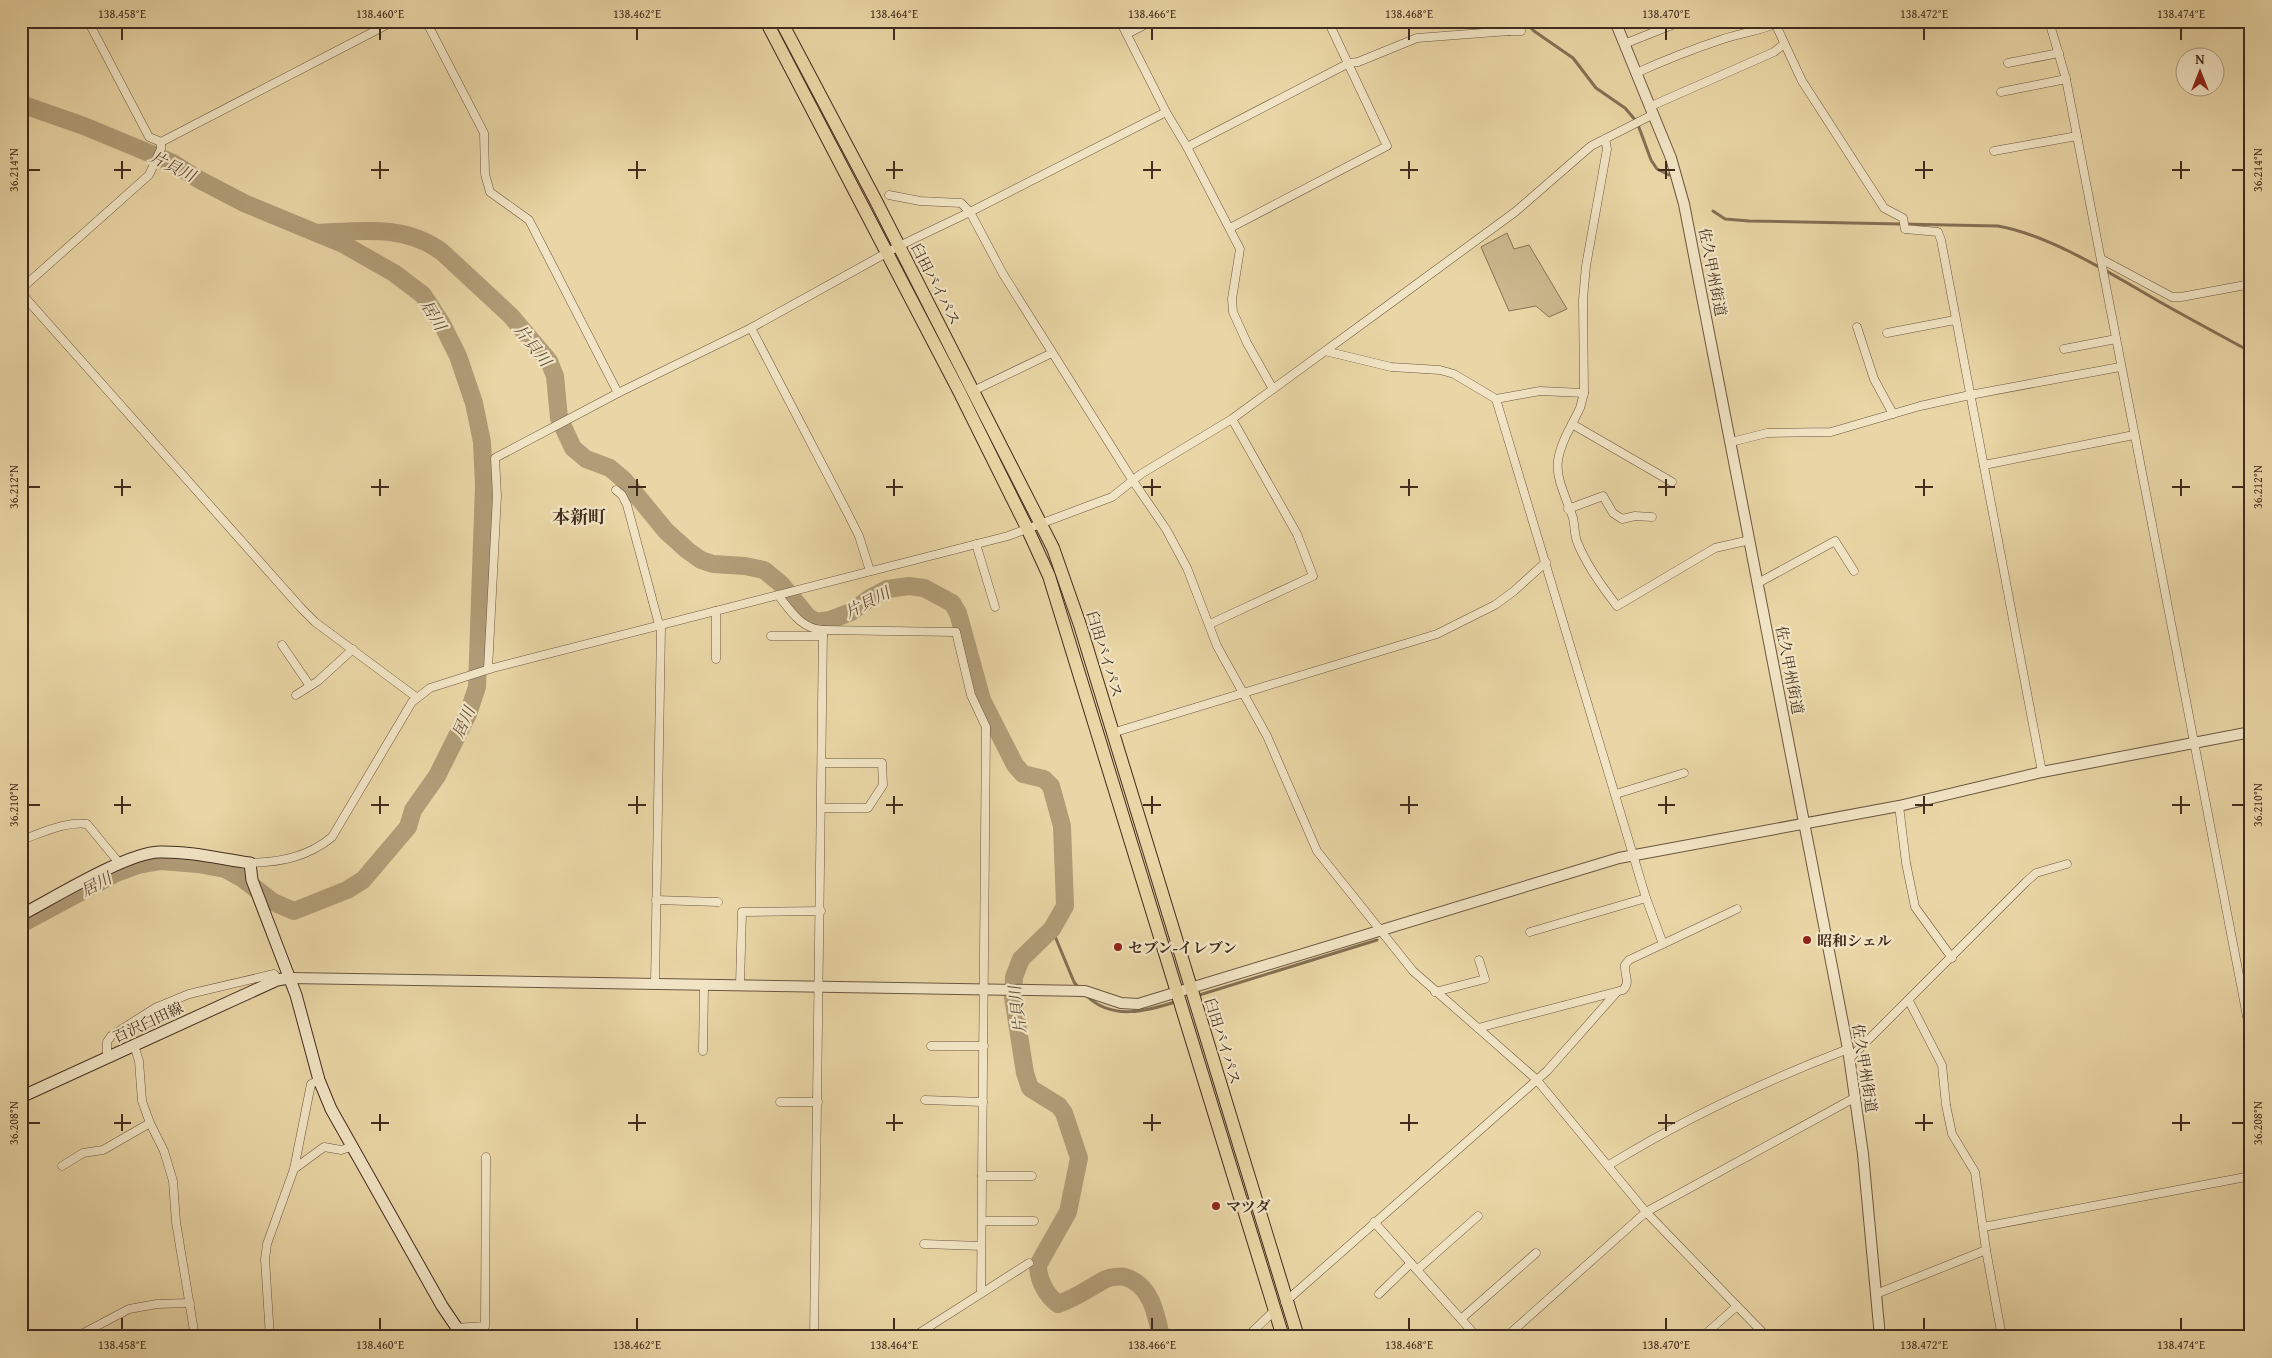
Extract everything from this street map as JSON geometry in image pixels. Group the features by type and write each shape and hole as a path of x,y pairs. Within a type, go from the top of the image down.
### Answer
{"highway":[{"name":"臼田バイパス","path":"766,21 1028,530 1049,576 1298,1337"},
{"name":"臼田バイパス","path":"781,21 1042,525 1063,573 1112,733 1283,1337"}],"main road":[{"path":"21,915 120,864 140,856 160,852 250,863 252,880 284,979 304,1018 319,1080 331,1109 351,1147 459,1332"},
{"name":"百沢臼田線","path":"21,1097 284,979"}],"street":[{"path":"88,21 149,137 161,145"},
{"path":"21,289 142,182 154,166 161,145 394,21"},
{"path":"426,21 484,133 485,174 490,192 529,220 618,393"},
{"path":"1120,21 1166,112 1188,147 1240,248 1232,298 1233,312 1247,343 1273,389"},
{"path":"1127,34 1152,21"},
{"path":"1230,228 1387,146 1328,21"},
{"path":"1509,31 1511,21"},
{"name":"佐久甲州街道","path":"1615,21 1671,158 1684,204 1806,824 1849,1054 1856,1097 1880,1337"},
{"path":"1624,44 1682,21"},
{"path":"2049,21 2060,53 2066,79 2120,367 2251,1037"},
{"path":"1636,73 1722,39 1756,29 1762,30 1775,22 1802,81 1881,203 1888,212 1904,224 1905,229 1938,232 2042,772"},
{"path":"1188,147 1349,63 1358,62 1417,38 1521,30"},
{"path":"250,863 296,858 316,850 332,837 416,697 430,688 486,670 661,627 1028,530 1112,496 1232,419 1515,212 1591,146 1606,139 1651,111 1757,60 1784,44"},
{"path":"2008,63 2060,53"},
{"path":"2001,92 2066,79"},
{"path":"486,670 497,496 495,458 618,393 751,328 899,246 1166,112"},
{"path":"1994,151 2077,136"},
{"path":"1606,139 1607,149 1586,266 1583,299 1584,392 1580,408 1560,445 1558,474 1568,509 1573,519 1577,544 1604,589 1617,606 1715,548 1750,540"},
{"path":"889,196 920,201 961,203 970,212 1003,274 1133,481 1166,529 1187,568 1217,646 1271,744 1317,851 1413,972 1536,1079 1646,1212 1767,1337"},
{"path":"2102,267 2172,297 2251,284"},
{"path":"21,293 301,608 315,622 416,697"},
{"path":"1886,333 1955,320"},
{"path":"1857,327 1874,379 1893,414"},
{"path":"751,328 859,536 870,571"},
{"path":"2064,349 2116,339"},
{"path":"1325,351 1391,367 1440,370 1454,374 1496,399 1540,391 1584,392"},
{"path":"973,391 1052,353"},
{"path":"1731,442 1767,433 1831,432 1970,395 2120,367"},
{"path":"1496,399 1635,855 1646,898 1663,944"},
{"path":"1210,624 1313,576 1296,534 1232,419"},
{"path":"1572,424 1672,482"},
{"path":"1984,465 2134,435"},
{"path":"616,490 622,495 627,505 661,627 655,984"},
{"path":"1568,509 1603,496 1610,505 1610,510 1622,519 1635,516 1652,517"},
{"path":"1758,583 1835,541 1854,571"},
{"path":"976,544 995,607"},
{"path":"1112,733 1412,643 1458,625 1495,605 1514,592 1546,562"},
{"path":"780,594 794,615 806,626 823,633"},
{"path":"716,612 716,659"},
{"path":"771,636 823,633 956,632 971,695 986,727 981,1293"},
{"path":"814,1337 821,911 823,633"},
{"path":"282,645 310,686"},
{"path":"296,696 353,649"},
{"path":"107,1058 107,1042 111,1036 134,1020 173,999 274,974 284,979 1085,991 1115,1001 1131,1004 1144,1003 1603,863 1635,855 1899,806 2042,772 2251,732"},
{"path":"822,764 882,764 883,785 868,808 822,808"},
{"path":"1616,794 1684,773"},
{"path":"1899,806 1906,863 1915,907 1952,958"},
{"path":"21,840 60,827 81,823 87,824 120,864"},
{"path":"1609,1165 1658,1134 1754,1086 1849,1054 1909,1001 2036,873 2067,864"},
{"path":"1530,932 1646,898"},
{"path":"656,900 718,902"},
{"path":"1478,1028 1616,993 1626,987 1625,965 1629,960 1737,909"},
{"path":"740,985 742,912 821,911"},
{"path":"1435,992 1484,979 1479,960"},
{"path":"703,1051 704,985"},
{"path":"1246,1337 1547,1071 1616,993"},
{"path":"1909,1001 1942,1065 1946,1105 1952,1134 1975,1172 1986,1250 2002,1337"},
{"path":"134,1045 139,1062 142,1100 150,1123 164,1151 173,1180 175,1212 195,1337"},
{"path":"931,1046 984,1046"},
{"path":"270,1337 265,1260 267,1244 294,1169 312,1084 319,1080"},
{"path":"1506,1337 1646,1212 1856,1097"},
{"path":"925,1100 983,1102"},
{"path":"780,1102 818,1102"},
{"path":"62,1166 83,1153 103,1150 150,1123"},
{"path":"294,1169 324,1147 341,1150 351,1147"},
{"path":"459,1332 484,1326 486,1157"},
{"path":"982,1176 1032,1176"},
{"path":"1983,1227 2251,1176"},
{"path":"1417,1270 1478,1216"},
{"path":"982,1220 1034,1220"},
{"path":"1374,1222 1477,1337"},
{"path":"924,1244 981,1246"},
{"path":"1876,1294 1986,1250"},
{"path":"1461,1319 1536,1253"},
{"path":"914,1337 1029,1263"},
{"path":"1379,1294 1411,1263"},
{"path":"76,1337 129,1309 157,1304 190,1303"},
{"path":"1702,1337 1737,1306"}],"shaded area":[{"path":"1507,233 1514,249 1529,245 1567,309 1549,317 1536,306 1509,311 1481,247"}],"waterway":[{"path":"1524,21 1534,31 1573,58 1596,88 1625,108 1637,122 1651,160 1657,169 1669,175"},
{"name":"居川","path":"21,104 84,126 173,163 198,179 244,203 343,244 394,273 423,295 442,324 458,356 474,403 482,442 484,485 477,687 468,714 437,776 413,810 408,827 363,880 347,890 294,911 273,902 243,879 225,869 198,864 161,861 138,865 116,873 21,924"},
{"path":"1713,211 1725,219 1749,221 1998,226 2018,231 2039,238 2081,257 2251,352"},
{"name":"片貝川","path":"318,233 366,231 398,233 428,243 442,252 511,316 549,361 555,376 559,418 573,448 586,459 610,468 624,480 666,531 701,560 713,564 745,566 764,570 781,584 808,617 816,622 830,620 851,612 870,598 887,589 909,586 924,588 952,603 958,613 982,700 1015,765 1023,774 1044,779 1051,786 1062,826 1065,906 1052,929 1021,959 1014,977 1013,997 1025,1073 1030,1088 1059,1106 1064,1113 1079,1158 1068,1212 1038,1265 1039,1276 1046,1292 1058,1304 1077,1296 1108,1278 1125,1277 1134,1281 1141,1286 1151,1301 1161,1337"},
{"path":"1052,929 1074,982 1079,988"},
{"path":"1196,996 1377,940"},
{"path":"1087,996 1097,1004 1108,1009 1131,1012 1155,1008 1178,1001"}],"place":[{"name":"昭和シェル","path":"1807,940"},
{"name":"セブン-イレブン","path":"1118,947"},
{"name":"マツダ","path":"1216,1206"}],"district":[{"name":"本新町","path":"579,516"}]}
